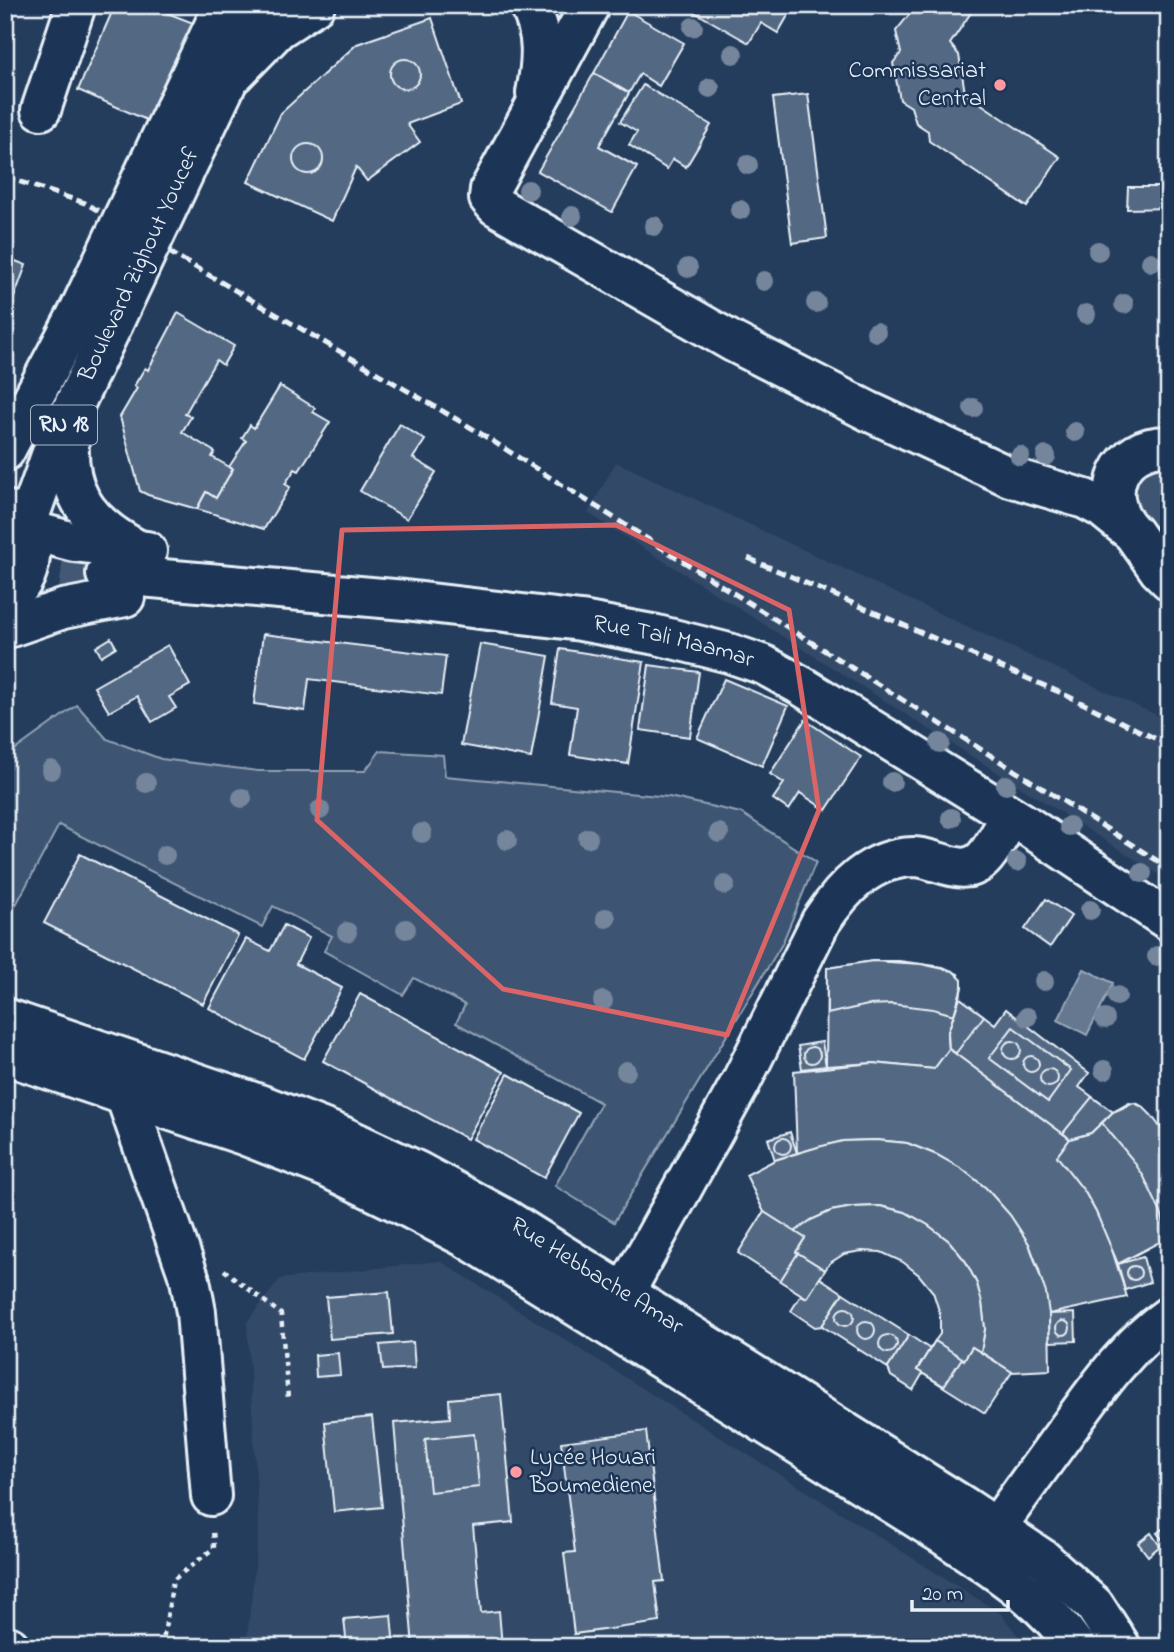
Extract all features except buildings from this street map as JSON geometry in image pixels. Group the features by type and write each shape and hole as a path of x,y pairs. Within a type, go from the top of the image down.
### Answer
{"street":[{"path":"41,110 76,5"},
{"name":"Boulevard Zighout Youcef","path":"15,518 54,447 72,407 96,317 174,151 223,5"},
{"name":"Boulevard Zighout Youcef","path":"174,151 230,78 264,5"},
{"path":"230,78 278,29 314,5"},
{"path":"529,5 535,15 542,57 533,112"},
{"path":"590,5 490,189 489,198 496,206 733,342 868,411 1010,477 1085,499 1102,508 1146,541 1169,543"},
{"name":"Boulevard Zighout Youcef","path":"5,451 41,387 96,317"},
{"path":"5,419 41,387"},
{"path":"72,407 68,447 71,473 81,502 95,521 114,537 138,550"},
{"path":"1053,488 1098,476 1152,448"},
{"path":"1152,448 1118,473 1114,490 1115,506 1122,522 1169,580"},
{"path":"15,518 74,542 449,582 519,613"},
{"path":"5,601 23,581 30,564 30,547 15,518"},
{"path":"5,601 116,585 447,626 519,613"},
{"path":"5,629 116,585"},
{"name":"Rue Tali Maamar","path":"519,613 657,635 729,653 764,665 1011,816 1169,921"},
{"path":"624,1294 741,1082 821,921 836,899 857,876 887,863 915,857 964,868 981,862 1011,816"},
{"name":"Rue Hebbache Amar","path":"5,1018 246,1136 325,1167 468,1239 956,1544 1021,1588 1059,1622 1076,1647"},
{"name":"Rue Hebbache Amar","path":"5,1055 129,1078 328,1130 419,1172 504,1218 1053,1566 1094,1605 1121,1647"},
{"path":"129,1078 190,1280 196,1312 211,1496"},
{"path":"996,1528 1124,1355 1154,1326 1169,1316"},
{"path":"5,1645 10,1647"}],"path":[{"path":"223,1269 281,1314 288,1398"},
{"path":"162,1647 173,1580 214,1548 211,1496"},
{"path":"1158,1647 1169,1642"}],"highlighted area":[{"path":"616,525 789,610 819,810 727,1035 503,989 317,820 342,530"}],"shaded area":[{"path":"616,462 1169,721 1169,881 588,513"},
{"path":"1169,464 1169,528 1162,528 1146,521 1131,501 1135,484 1142,474 1152,468"},
{"path":"77,705 107,739 161,759 258,771 365,771 380,751 443,755 445,776 669,797 741,813 816,862 782,944 614,1222 555,1186 601,1103 456,1023 465,1005 414,978 403,995 324,951 332,936 273,906 262,927 59,825 5,925 5,757"},
{"path":"1084,969 1113,983 1087,1035 1058,1020"},
{"name":"Lycée Houari Boumediene","path":"440,1261 1000,1613 1027,1647 246,1647 259,1529 247,1322 280,1279"}],"tunnel":[{"path":"5,562 106,574"}],"railway":[{"path":"5,177 85,203 475,430 1169,868"},
{"path":"748,558 1059,692 1169,745"}],"place":[{"name":"Commissariat Central","path":"1000,85"},
{"name":"Lycée Houari Boumediene","path":"516,1472"}]}
